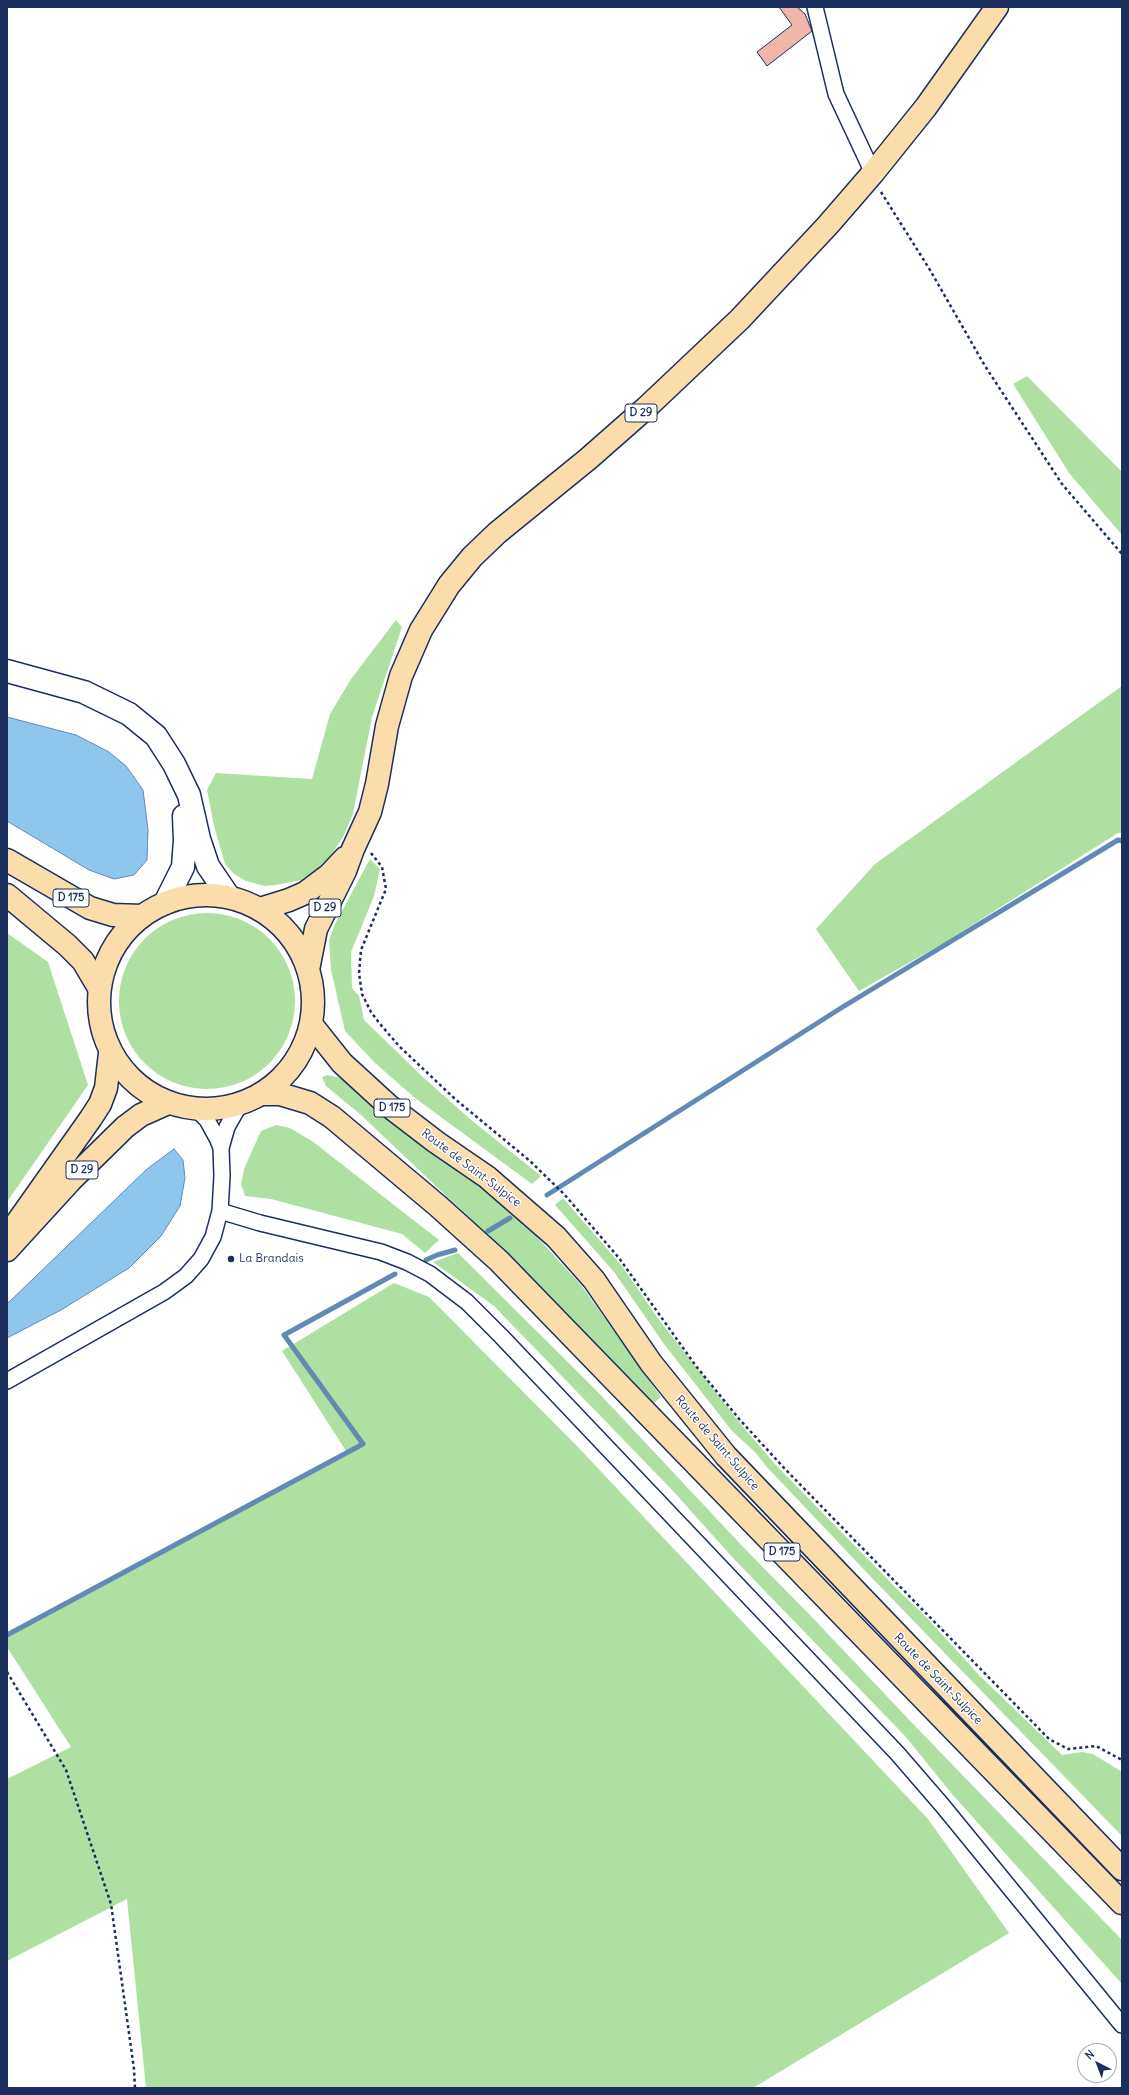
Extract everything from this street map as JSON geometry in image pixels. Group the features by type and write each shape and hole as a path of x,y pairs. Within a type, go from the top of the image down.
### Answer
{"main road":[{"name":"D 29","path":"308,970 316,929 345,871 374,799 387,726 400,676 421,630 449,585 472,557 497,533 588,459 702,357 781,276 873,173 926,107 997,7"},
{"name":"D 29","path":"260,909 289,900 305,893 329,875 355,845"},
{"name":"D 175","path":"7,860 90,908 114,915 142,916"},
{"path":"7,895 67,945 83,961 99,988"},
{"path":"196,895 228,897 260,909 276,921 290,935 301,952 308,970 312,988 313,1006 311,1024 304,1045 294,1064 280,1080 262,1094 240,1104 219,1109 197,1110 168,1103 150,1095 134,1084 121,1069 110,1053 100,1022 99,988 104,967 113,948 126,930 142,916 165,903 196,895"},
{"name":"Route de Saint-Sulpice","path":"311,1024 342,1063 389,1106 436,1142 487,1177 556,1237 594,1280 651,1363 726,1456 1122,1869"},
{"name":"D 29","path":"7,1235 94,1113 106,1088 110,1053"},
{"name":"D 175","path":"262,1094 280,1094 310,1103 332,1117 438,1206 499,1261 1122,1903"},
{"name":"D 29","path":"7,1250 71,1180 125,1127 141,1115 168,1103"}],"street":[{"path":"815,7 836,94 873,173"},
{"path":"7,671 84,692 129,714 156,736 174,764 188,795 199,839 208,866 228,897"},
{"path":"165,903 182,867 185,840 183,799 174,764"},
{"path":"7,1381 129,1313 181,1280 200,1259 213,1237 220,1211 222,1193 221,1148 226,1127 240,1104"},
{"path":"197,1110 214,1132 221,1148"},
{"path":"220,1211 260,1224 381,1252 407,1262 430,1274 467,1302 496,1330 897,1753 942,1805 1122,2025"}],"path":[{"path":"873,173 878,187 930,270 985,366 1062,484 1122,554"},
{"path":"355,845 375,856 382,868 386,890 366,933 361,950 359,962 362,994 371,1012 399,1046 491,1131 552,1180 619,1258 696,1366 740,1420 785,1469 1048,1739 1059,1746 1068,1749 1096,1746 1122,1760"},
{"path":"7,1672 66,1770 111,1904 134,2069 135,2088"}],"green space":[{"path":"1027,376 1122,472 1122,535 1069,473 1013,384"},
{"path":"396,620 402,627 372,717 353,814 343,837 331,855 318,868 301,880 264,886 246,881 234,874 225,864 214,826 207,790 216,773 312,779 330,714 351,679"},
{"path":"1122,686 1122,833 1118,833 942,944 859,991 816,929 875,864"},
{"path":"370,859 380,869 374,896 351,952 352,988 359,996 364,1020 424,1078 470,1119 541,1176 532,1184 415,1098 375,1063 345,1031 331,970 329,940 335,924"},
{"path":"198,913 216,913 233,916 249,923 263,933 275,945 285,959 292,975 295,1001 294,1018 289,1035 275,1057 263,1069 249,1079 233,1086 216,1089 198,1089 181,1086 165,1079 151,1069 139,1057 129,1043 122,1027 119,1010 119,992 122,975 129,959 139,945 151,933 165,923 181,916"},
{"path":"7,933 48,962 88,1085 7,1202"},
{"path":"328,1075 340,1078 402,1131 468,1177 539,1239 581,1285 661,1397 653,1404 515,1261 361,1115 326,1086 322,1077"},
{"path":"276,1125 290,1128 312,1141 439,1240 425,1253 402,1234 271,1199 245,1196 241,1184 244,1169 261,1131"},
{"path":"563,1198 622,1266 657,1317 739,1422 774,1463 926,1617 979,1675 1062,1755 1082,1752 1093,1754 1122,1772 1122,1836 870,1576 766,1466 755,1452 732,1431 664,1344 614,1272 555,1205"},
{"path":"458,1253 596,1390 745,1549 1122,1940 1122,1984 952,1794 905,1736 734,1559 673,1491 494,1306 433,1262"},
{"path":"394,1283 429,1297 576,1445 928,1819 1009,1933 753,2088 146,2088 127,1899 7,1961 7,1779 71,1747 7,1647 7,1636 348,1454 282,1351"}],"water":[{"path":"7,717 76,735 109,752 126,766 143,790 148,830 147,860 134,875 114,879 89,870 7,821"},
{"path":"174,1149 183,1160 185,1178 180,1206 161,1236 129,1268 61,1310 7,1338 7,1304 147,1169"}],"building":[{"path":"779,7 797,7 805,14 812,31 767,66 757,52 792,25"}],"waterway":[{"path":"547,1195 841,1008 1118,840 1122,841"},
{"path":"488,1231 510,1218"},
{"path":"426,1260 455,1250"},
{"path":"7,1635 363,1444 284,1335 395,1274"}],"place":[{"name":"La Brandais","path":"231,1259"}]}
